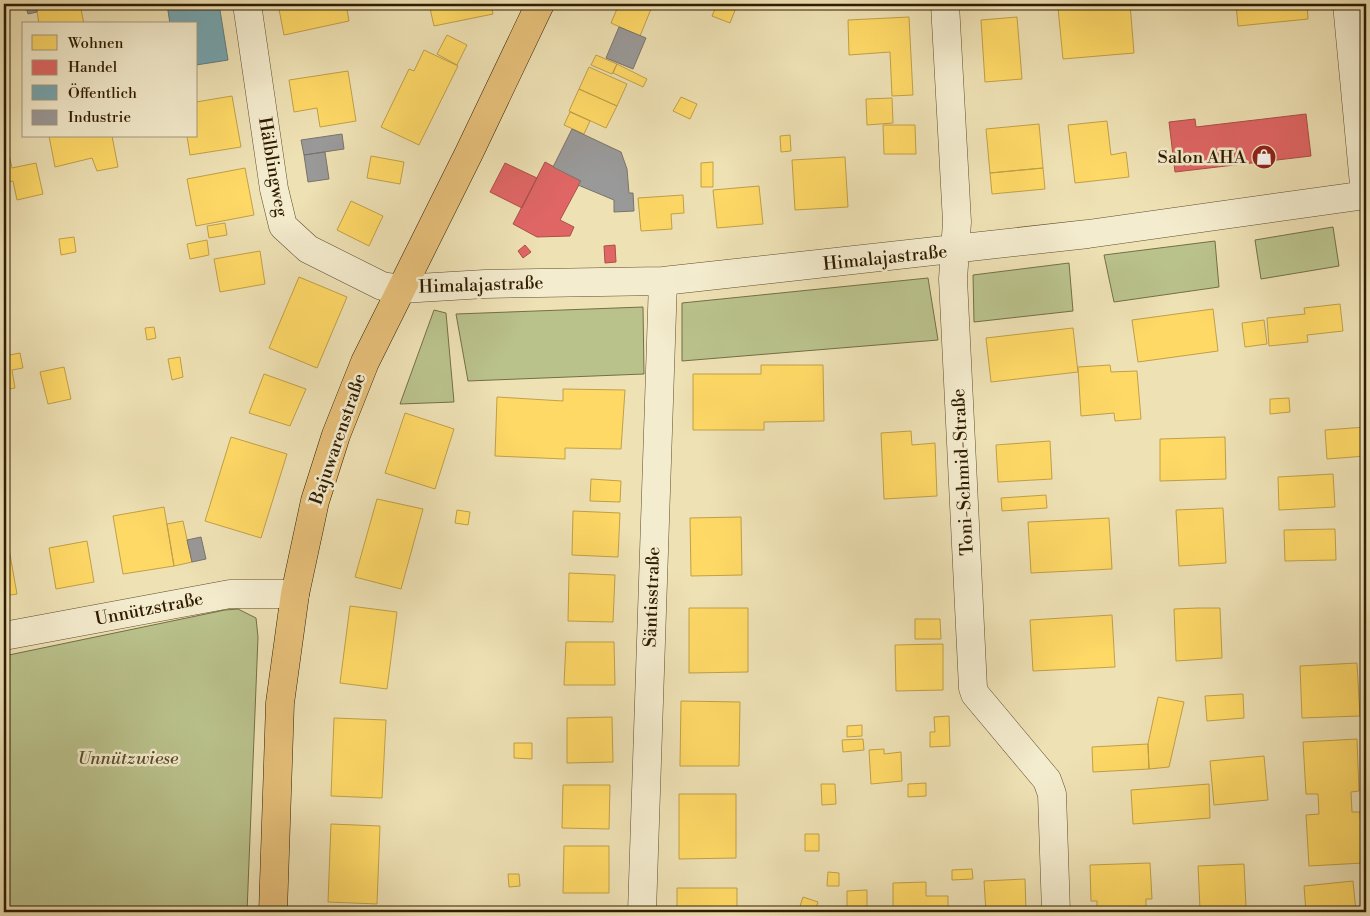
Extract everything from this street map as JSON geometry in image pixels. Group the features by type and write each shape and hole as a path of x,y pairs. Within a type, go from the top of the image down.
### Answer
{"main road":[{"name":"Bajuwarenstraße","path":"273,912 280,703 295,594 315,501 336,435 364,362 469,153 540,4"}],"street":[{"name":"Hälblingweg","path":"247,4 274,190 283,226 308,249 382,286 401,288"},
{"name":"Toni-Schmid-Straße","path":"945,4 957,222 954,250 954,279 973,688 975,694 1047,780 1052,794 1056,912"},
{"path":"1347,4 1366,195"},
{"name":"Himalajastraße","path":"401,288 485,284 663,281 954,250 1366,195"},
{"name":"Säntisstraße","path":"642,912 663,281"},
{"name":"Unnützstraße","path":"4,636 230,594 295,594"}],"green space":[{"path":"1333,227 1339,266 1261,279 1255,240"},
{"path":"1215,241 1219,287 1114,302 1104,255"},
{"path":"1069,263 1073,311 974,322 973,275"},
{"path":"928,278 938,340 682,361 682,303"},
{"path":"643,307 644,374 468,381 456,314"},
{"path":"434,310 446,313 454,402 400,404"},
{"name":"Unnützwiese","path":"238,609 256,618 258,637 247,912 4,912 4,656 225,610"}],"building: Wohnen":[{"path":"36,4 80,4 84,22 39,22"},
{"path":"278,4 346,4 349,21 284,35"},
{"path":"429,4 491,4 493,14 434,26"},
{"path":"619,4 653,4 640,36 611,23"},
{"path":"717,4 737,5 730,23 712,16"},
{"path":"1130,4 1134,53 1063,59 1058,8"},
{"path":"1236,4 1307,4 1308,19 1238,26"},
{"path":"909,17 913,95 892,96 890,52 849,55 848,20"},
{"path":"1017,17 1022,79 985,82 981,20"},
{"path":"447,35 467,45 457,65 437,54"},
{"path":"424,50 458,66 419,145 381,127 409,69 414,71"},
{"path":"596,55 617,64 612,74 591,65"},
{"path":"617,64 647,79 643,87 613,73"},
{"path":"589,67 627,84 617,106 579,89"},
{"path":"348,71 356,121 320,127 317,108 294,112 289,80"},
{"path":"579,89 617,106 606,128 569,111"},
{"path":"232,96 241,147 190,155 187,138 198,138 198,102"},
{"path":"681,97 697,104 690,119 673,111"},
{"path":"892,98 893,123 867,125 866,99"},
{"path":"570,112 590,121 584,134 564,125"},
{"path":"1107,121 1111,155 1126,152 1129,177 1075,183 1068,125"},
{"path":"1039,124 1043,168 990,173 986,129"},
{"path":"883,125 915,125 916,154 884,154"},
{"path":"4,132 12,168 36,163 43,194 17,200 13,181 4,183"},
{"path":"790,135 791,151 781,152 780,136"},
{"path":"49,138 112,138 118,167 97,171 92,158 55,167"},
{"path":"371,156 404,162 400,184 367,178"},
{"path":"845,157 848,207 795,210 792,160"},
{"path":"713,162 713,187 701,187 701,163"},
{"path":"245,168 254,215 196,226 187,179"},
{"path":"1043,168 1045,189 992,194 990,173"},
{"path":"759,186 763,224 717,228 713,190"},
{"path":"683,195 684,213 671,214 672,229 641,231 638,198"},
{"path":"351,201 383,216 369,246 337,230"},
{"path":"225,223 227,235 209,238 207,226"},
{"path":"74,237 76,252 61,255 59,239"},
{"path":"207,240 209,255 190,259 187,244"},
{"path":"260,251 265,284 220,292 214,259"},
{"path":"299,277 347,297 317,368 269,348"},
{"path":"1340,304 1343,331 1307,335 1308,342 1269,346 1267,318 1305,314 1304,308"},
{"path":"1213,309 1218,351 1138,362 1132,320"},
{"path":"1264,320 1267,344 1245,347 1242,323"},
{"path":"154,327 156,338 147,340 145,328"},
{"path":"1073,328 1078,372 991,382 986,338"},
{"path":"20,353 23,368 12,370 15,388 4,390 4,356"},
{"path":"180,357 183,377 172,380 168,359"},
{"path":"761,365 823,365 824,421 764,422 764,430 693,430 693,374 761,374"},
{"path":"1110,365 1111,372 1137,371 1141,419 1115,421 1114,413 1081,416 1078,367"},
{"path":"64,367 71,399 48,404 40,372"},
{"path":"264,374 306,389 290,426 249,413"},
{"path":"563,389 625,390 621,449 565,448 565,459 495,456 497,397 563,401"},
{"path":"1289,398 1290,412 1270,414 1270,399"},
{"path":"405,413 454,429 435,489 385,473"},
{"path":"1366,427 1366,456 1327,459 1325,430"},
{"path":"911,431 912,445 935,443 937,496 884,499 881,433"},
{"path":"231,437 287,454 261,538 205,521"},
{"path":"1225,437 1226,479 1160,481 1160,439"},
{"path":"1050,441 1052,479 998,482 996,445"},
{"path":"1333,474 1335,507 1279,510 1278,477"},
{"path":"591,479 621,481 620,502 590,501"},
{"path":"1046,495 1047,508 1002,511 1001,498"},
{"path":"377,499 423,509 401,589 355,577"},
{"path":"164,507 174,566 123,574 113,516"},
{"path":"1223,508 1226,563 1179,566 1176,510"},
{"path":"457,510 470,512 468,525 455,523"},
{"path":"573,511 620,513 618,557 572,555"},
{"path":"741,517 742,575 691,576 690,518"},
{"path":"1109,518 1112,569 1031,573 1028,522"},
{"path":"183,521 192,562 174,566 167,524"},
{"path":"1335,529 1336,560 1285,561 1284,530"},
{"path":"87,541 94,582 56,589 49,548"},
{"path":"9,549 17,594 4,596 4,550"},
{"path":"569,573 615,575 613,622 568,621"},
{"path":"350,606 397,612 387,689 340,683"},
{"path":"689,608 748,608 748,672 689,673"},
{"path":"1220,608 1222,658 1176,661 1174,609"},
{"path":"1112,615 1115,667 1033,671 1030,620"},
{"path":"915,619 940,619 941,639 915,639"},
{"path":"566,642 614,642 615,685 564,685"},
{"path":"943,644 943,690 896,691 895,645"},
{"path":"1357,663 1360,716 1302,718 1300,666"},
{"path":"1243,694 1244,718 1207,721 1205,696"},
{"path":"1158,697 1184,702 1169,767 1149,769 1148,744"},
{"path":"681,701 740,702 739,766 680,766"},
{"path":"949,716 950,746 930,747 930,732 935,732 934,717"},
{"path":"612,717 613,762 567,763 567,718"},
{"path":"334,718 386,720 382,798 331,796"},
{"path":"862,725 862,736 847,737 847,726"},
{"path":"863,739 864,750 843,752 842,740"},
{"path":"1357,739 1359,791 1351,792 1352,812 1360,812 1363,863 1309,866 1306,815 1319,814 1318,794 1306,794 1303,742"},
{"path":"514,743 532,743 532,759 514,758"},
{"path":"1148,744 1149,769 1093,772 1092,747"},
{"path":"884,749 884,754 901,752 902,781 871,784 869,750"},
{"path":"1264,756 1268,800 1214,805 1210,761"},
{"path":"926,783 926,796 908,797 908,784"},
{"path":"821,784 835,784 836,804 822,805"},
{"path":"1209,784 1210,818 1133,824 1131,790"},
{"path":"563,785 610,785 609,829 562,828"},
{"path":"679,794 736,794 736,858 679,859"},
{"path":"331,824 380,826 377,904 328,902"},
{"path":"805,834 819,834 819,851 805,851"},
{"path":"564,846 609,846 609,893 563,893"},
{"path":"1150,863 1152,899 1146,899 1146,912 1097,912 1097,901 1091,901 1090,865"},
{"path":"1244,864 1246,907 1200,909 1198,866"},
{"path":"972,869 973,879 952,880 952,870"},
{"path":"828,872 839,873 839,886 827,886"},
{"path":"508,874 519,874 520,886 509,887"},
{"path":"1025,879 1026,912 986,912 984,881"},
{"path":"1353,881 1356,912 1306,912 1304,886"},
{"path":"926,882 926,896 948,896 948,912 893,912 893,883"},
{"path":"677,888 737,888 737,912 677,912"},
{"path":"867,890 867,912 847,912 847,891"},
{"path":"803,897 818,902 815,912 798,912"}],"building: Handel":[{"path":"1306,114 1311,156 1175,172 1169,122 1195,119 1196,127"},
{"path":"545,162 581,181 560,220 574,227 570,236 537,237 513,224"},
{"path":"505,163 537,178 522,208 490,192"},
{"path":"525,245 531,252 523,258 518,251"},
{"path":"615,245 616,262 605,263 604,246"}],"building: Öffentlich":[{"path":"167,4 219,4 228,60 198,65 198,22 170,22"}],"building: Industrie":[{"path":"25,4 36,4 37,12 28,14"},
{"path":"619,27 646,38 633,69 606,58"},
{"path":"572,129 621,152 627,169 629,193 633,193 634,211 614,212 614,200 578,185 581,181 553,167"},
{"path":"342,134 344,149 304,155 301,140"},
{"path":"325,152 329,179 308,182 304,155"},
{"path":"201,537 206,559 192,562 187,540"}],"place":[{"name":"Salon AHA","path":"1264,157"}]}
